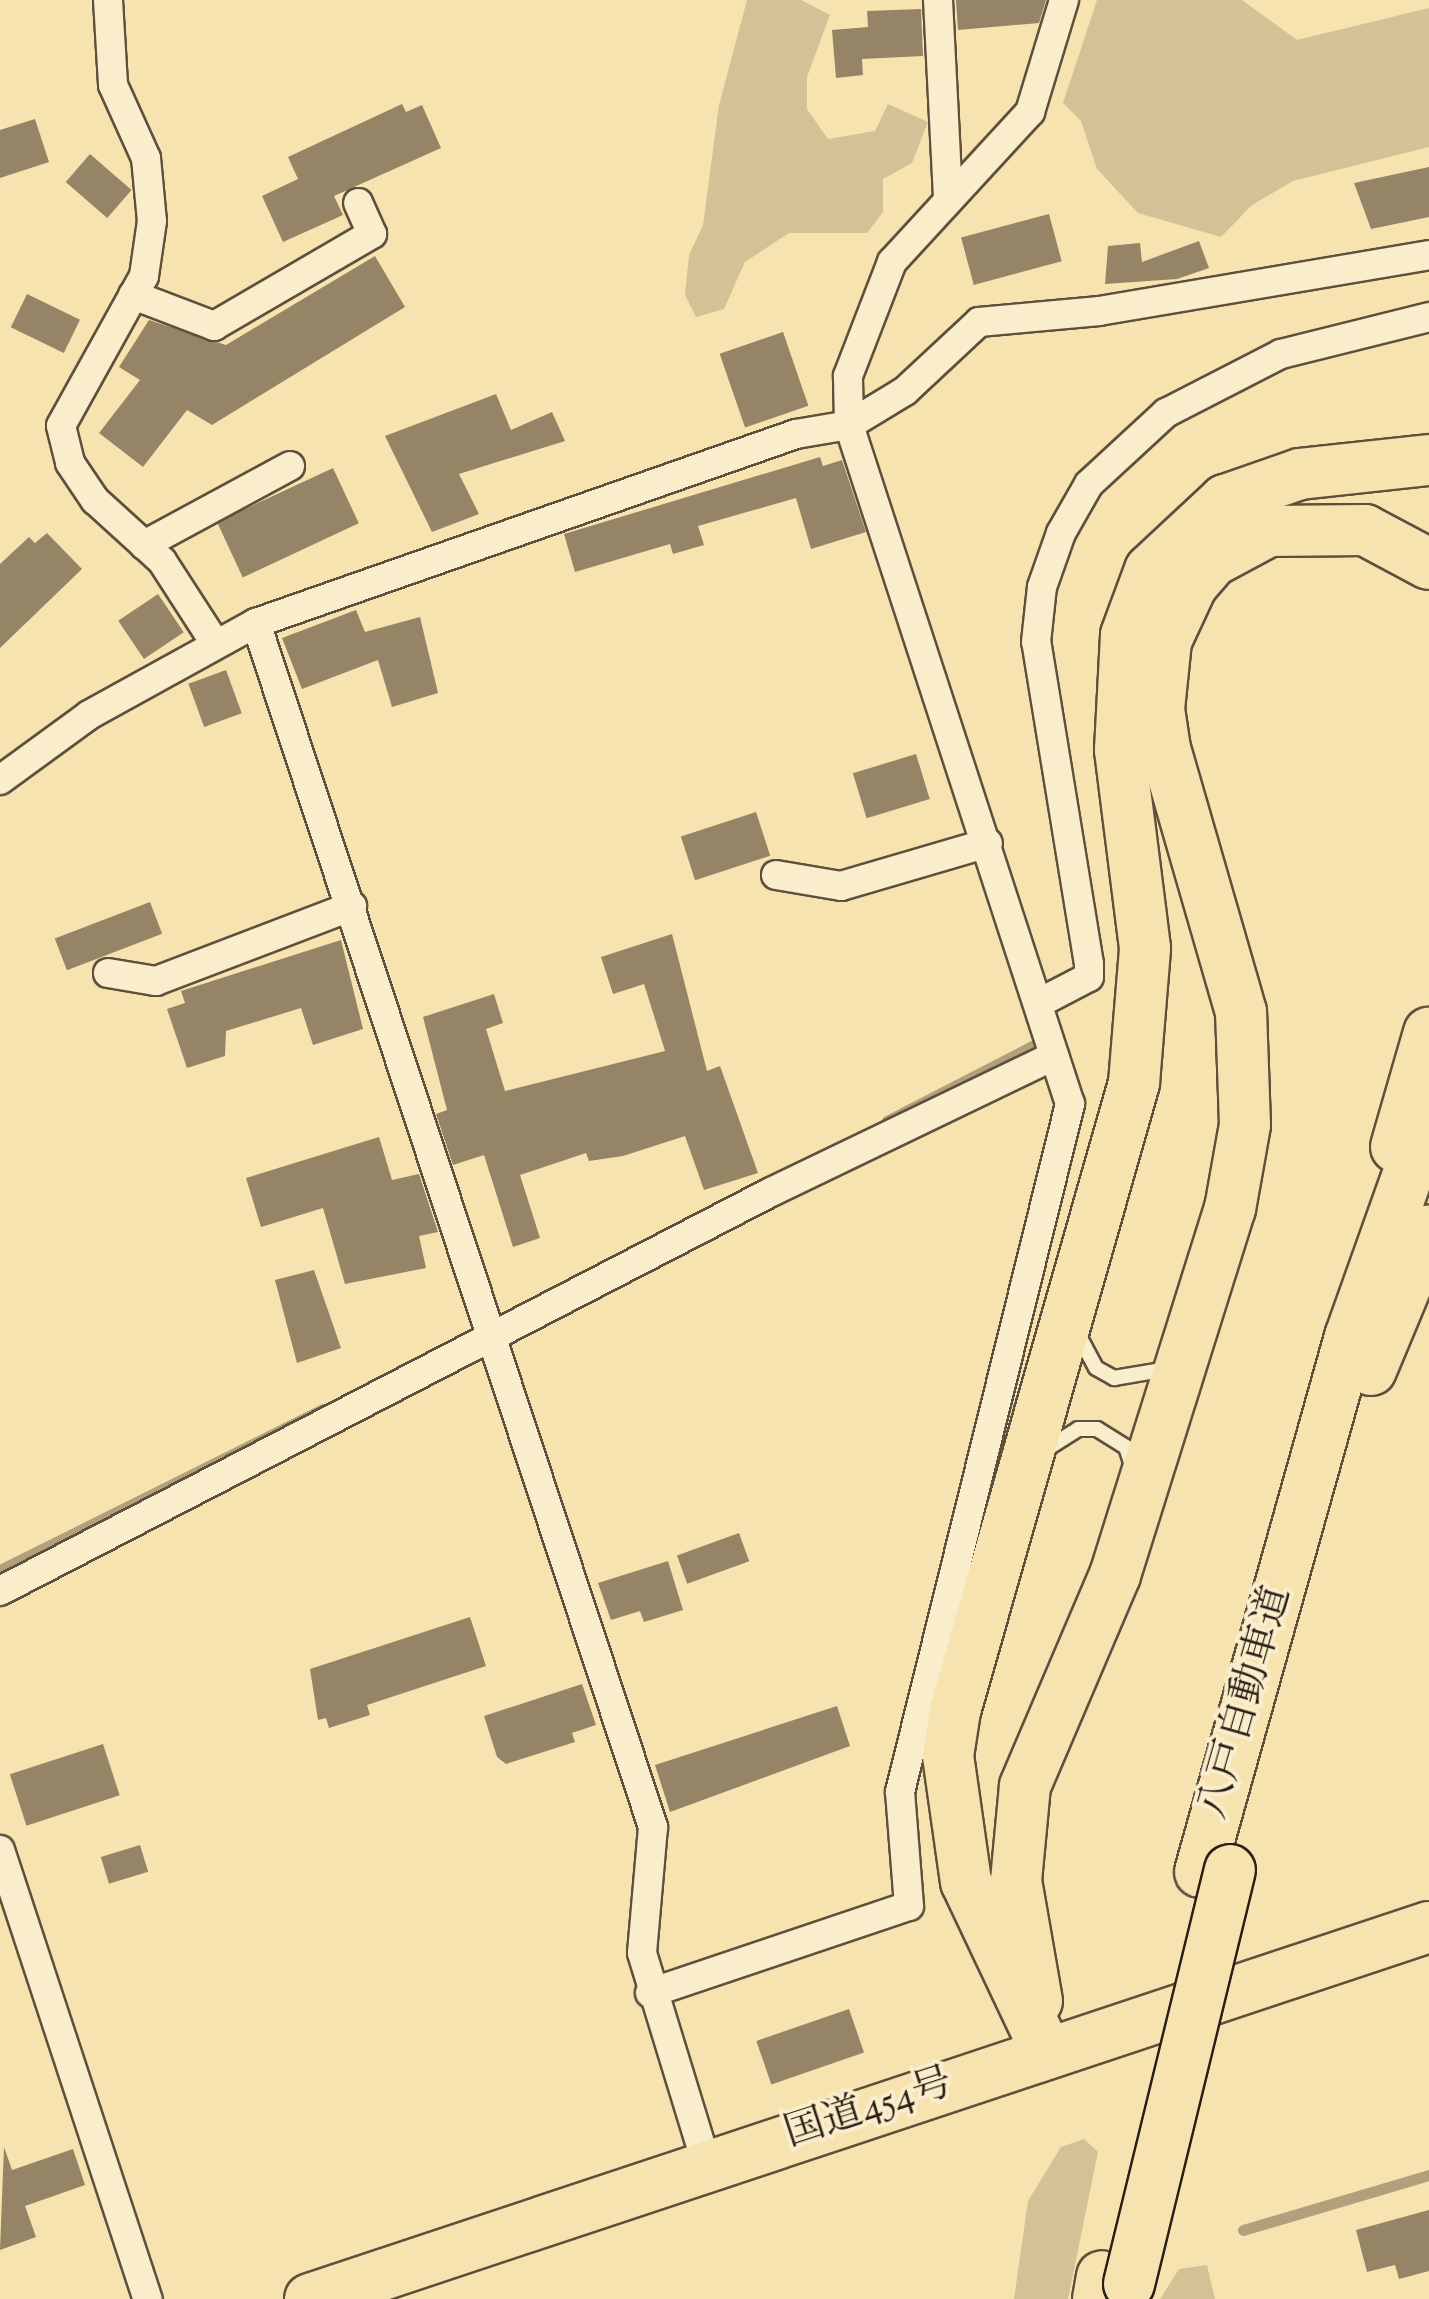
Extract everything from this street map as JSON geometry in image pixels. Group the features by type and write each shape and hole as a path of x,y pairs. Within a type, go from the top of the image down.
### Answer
{"highway":[{"path":"1047,2054 982,1930 950,1784 955,1710 1075,1295 1141,1037 1144,948 1119,712 1136,600 1172,543 1225,500 1300,474 1429,460"},
{"path":"1047,2054 1021,1920 1017,1835 1038,1745 1135,1511 1189,1346 1230,1209 1247,1086 1234,980 1164,749 1166,640 1192,584 1213,561 1269,531 1365,530 1429,564"},
{"path":"1350,1336 1429,1034"},
{"name":"八戸自動車道","path":"1114,2290 1350,1336 1429,1116"},
{"name":"八戸自動車道","path":"1215,1871 1358,1401 1429,1199"},
{"path":"1358,1401 1429,1232"},
{"name":"国道454号","path":"310,2299 706,2162 1429,1928"}],"street":[{"path":"108,0 113,85 146,158 152,221 133,295 61,426 70,464 95,500 144,544 215,643"},
{"path":"938,0 948,200"},
{"path":"650,1992 909,1906 900,1792 1070,1104 849,425 848,376 870,308 892,262 1030,112 1064,0"},
{"path":"133,295 214,326 372,234 358,204"},
{"path":"0,780 88,714 256,623 796,434 849,425 905,391 979,322 1098,311 1429,255"},
{"path":"1040,1003 1088,977 1090,964 1036,642 1042,588 1061,532 1089,484 1166,413 1281,354 1429,317"},
{"path":"144,544 290,466"},
{"path":"256,623 654,1828 642,1953 650,1992 706,2162"},
{"path":"776,875 841,886 988,843"},
{"path":"108,973 156,981 352,906"},
{"path":"0,1591 492,1336 1054,1056"},
{"path":"0,1850 148,2299"}],"lane":[{"path":"1075,1295 1085,1354 1114,1378 1152,1376 1189,1346"},
{"path":"1018,1494 1040,1454 1060,1437 1097,1429 1126,1447 1135,1511"}],"shaded area":[{"path":"747,0 801,0 830,15 807,77 807,109 828,139 875,131 888,104 928,122 912,163 883,179 883,212 867,233 789,233 745,262 724,309 696,317 685,295 689,255 703,225 719,105"},
{"path":"1097,0 1242,0 1297,40 1429,8 1429,147 1293,181 1252,205 1221,237 1138,213 1097,169 1081,121 1063,103"},
{"path":"1084,2139 1098,2152 1068,2299 1014,2299 1028,2201 1061,2147"},
{"path":"1207,2265 1215,2299 1160,2299 1179,2269"}],"building":[{"path":"956,0 1046,0 1039,23 958,30"},
{"path":"921,9 923,56 862,59 863,75 836,78 832,30 868,27 867,11"},
{"path":"402,104 406,112 422,105 441,148 334,196 343,215 283,242 262,196 298,179 288,157"},
{"path":"35,119 49,162 0,178 0,130"},
{"path":"90,154 132,190 107,218 66,182"},
{"path":"1429,167 1429,217 1371,229 1354,183"},
{"path":"1049,214 1062,261 974,285 961,238"},
{"path":"1199,241 1209,268 1177,279 1105,284 1108,246 1140,243 1142,262"},
{"path":"375,256 405,307 212,425 187,410 143,467 99,433 140,380 119,367 149,320 226,345"},
{"path":"27,294 80,320 64,353 11,327"},
{"path":"783,332 808,406 745,428 720,354"},
{"path":"496,394 511,430 552,412 565,441 459,474 479,514 432,532 385,436"},
{"path":"820,457 823,466 842,460 866,532 811,549 796,498 698,526 704,545 673,554 670,544 575,572 564,534"},
{"path":"333,468 359,523 243,577 217,522"},
{"path":"47,533 82,569 0,648 0,564 29,537 35,543"},
{"path":"158,594 184,632 144,659 118,621"},
{"path":"356,610 365,632 420,617 438,693 392,707 378,660 302,689 282,638"},
{"path":"226,670 242,713 204,727 188,684"},
{"path":"916,754 930,799 867,818 853,773"},
{"path":"756,812 770,856 695,880 681,836"},
{"path":"150,902 162,934 67,970 55,939"},
{"path":"672,934 707,1071 720,1066 758,1173 704,1190 685,1136 623,1156 589,1161 586,1153 520,1175 540,1238 513,1247 484,1155 453,1165 436,1114 447,1110 423,1017 494,994 503,1023 486,1029 505,1091 665,1051 644,984 613,994 601,957"},
{"path":"341,940 363,1029 313,1045 301,1008 226,1031 225,1056 187,1068 167,1009 185,1003 181,991"},
{"path":"379,1137 392,1180 419,1174 438,1232 419,1236 426,1268 345,1284 323,1208 261,1227 246,1178"},
{"path":"314,1270 341,1348 297,1363 275,1280"},
{"path":"739,1533 749,1561 687,1584 677,1556"},
{"path":"668,1561 683,1610 644,1622 640,1611 611,1620 598,1583"},
{"path":"470,1617 486,1666 367,1705 370,1715 329,1728 326,1718 318,1720 310,1669"},
{"path":"582,1684 596,1725 572,1733 575,1742 506,1764 497,1757 484,1716"},
{"path":"837,1706 850,1746 670,1812 655,1765"},
{"path":"103,1744 120,1795 26,1826 10,1774"},
{"path":"140,1845 148,1872 109,1884 101,1857"},
{"path":"849,2009 864,2052 771,2084 756,2041"},
{"path":"4,2147 12,2170 73,2149 85,2185 25,2206 36,2237 0,2250"},
{"path":"1429,2210 1429,2271 1399,2279 1395,2265 1367,2272 1356,2230"}],"waterway":[{"path":"887,1121 1036,1044"},
{"path":"0,1570 323,1409"},
{"path":"1243,2230 1429,2175"}]}
